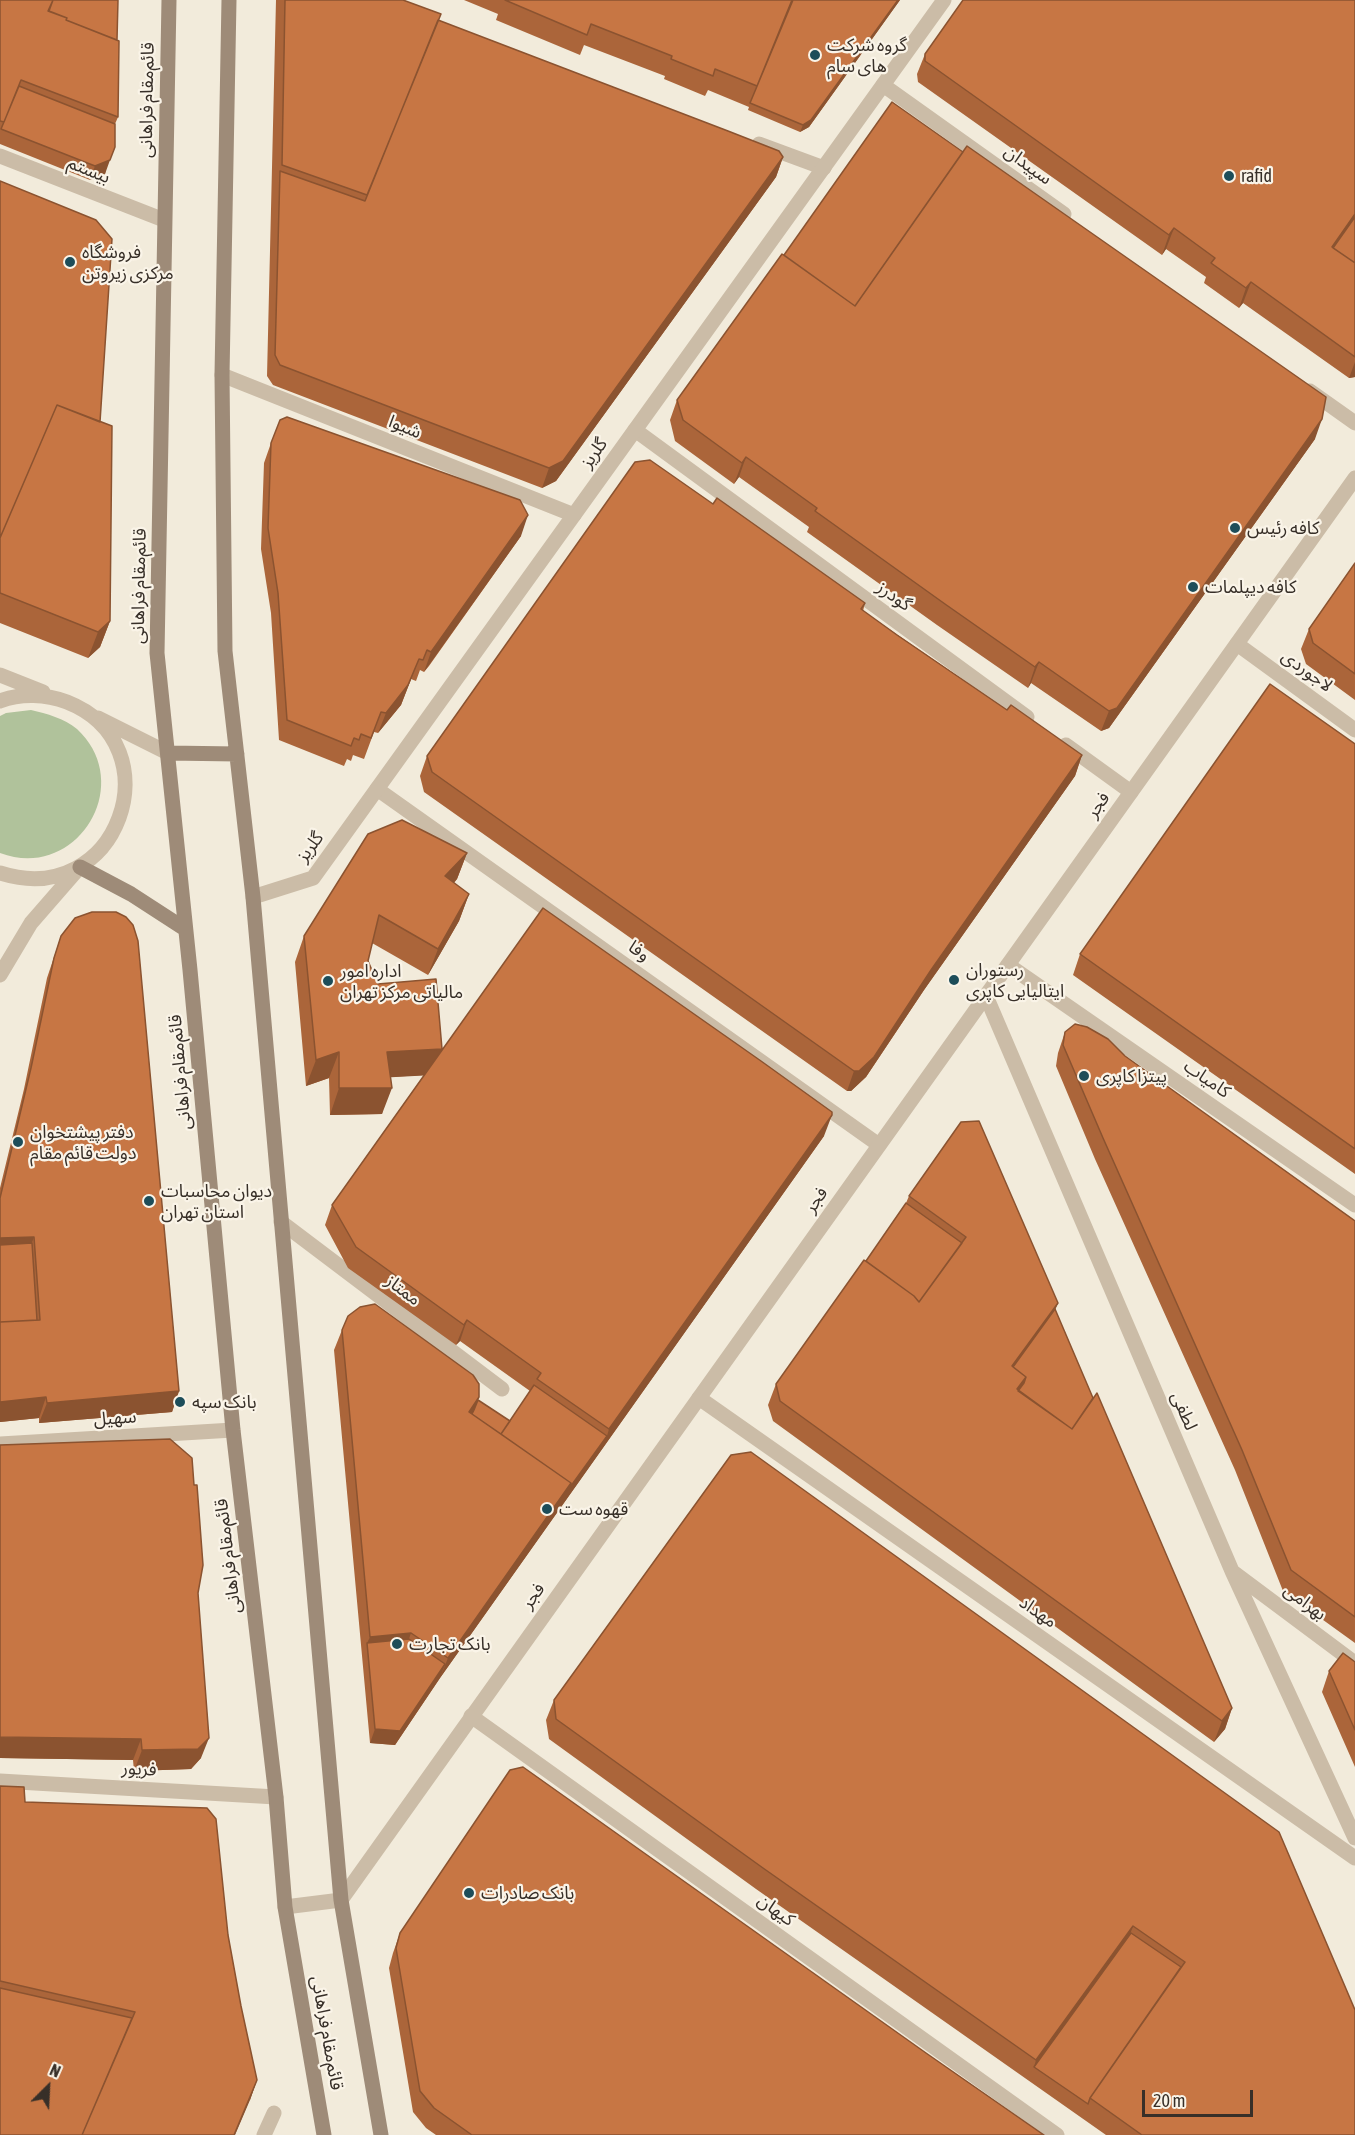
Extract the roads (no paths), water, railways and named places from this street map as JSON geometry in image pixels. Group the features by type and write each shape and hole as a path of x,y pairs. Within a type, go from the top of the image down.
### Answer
{"main road":[{"name":"قائم‌مقام فراهانی","path":"170,0 157,653 233,1430 276,1797 285,1907 324,2135"},
{"name":"قائم‌مقام فراهانی","path":"229,0 222,375 225,651 253,897 340,1900 383,2132"},
{"path":"168,753 237,754"},
{"path":"80,867 131,894 185,929"}],"street":[{"name":"گلریز","path":"253,897 313,878 944,0"},
{"name":"سپیدان","path":"883,85 1076,223"},
{"path":"745,138 824,168"},
{"name":"بیستم","path":"0,156 164,220"},
{"name":"شیوا","path":"222,375 574,515"},
{"path":"1297,382 1355,423"},
{"name":"گودرز","path":"635,430 1035,723"},
{"name":"فجر","path":"340,1900 1355,478"},
{"name":"لاجوردی","path":"1236,644 1355,730"},
{"path":"0,675 60,699 168,753"},
{"path":"0,701 31,695 60,699"},
{"path":"0,975 31,923 80,867 100,851 115,830 124,806 125,780 120,755 107,732 88,713"},
{"path":"1054,737 1131,792"},
{"name":"وفا","path":"377,789 879,1145"},
{"path":"0,873 28,880 55,877 80,867"},
{"name":"کامیاب","path":"1008,965 1355,1204"},
{"name":"لطفی","path":"986,996 1232,1571 1355,1838"},
{"name":"ممتاز","path":"281,1222 502,1389"},
{"name":"مهداد","path":"699,1398 1355,1858"},
{"name":"سهیل","path":"0,1444 233,1430"},
{"name":"بهرامی","path":"1232,1571 1355,1663"},
{"name":"کیهان","path":"471,1716 1057,2135"},
{"name":"فریور","path":"0,1781 276,1797"},
{"path":"285,1907 340,1900"},
{"path":"264,2135 274,2113"}],"place":[{"name":"گروه شرکت های سام","path":"815,55"},
{"name":"rafid","path":"1229,176"},
{"name":"فروشگاه مرکزى زیروتن","path":"70,262"},
{"name":"کافه رئیس","path":"1235,528"},
{"name":"کافه دیپلمات","path":"1193,587"},
{"name":"رستوران ایتالیایی کاپری","path":"954,980"},
{"name":"اداره امور مالیاتی مرکز تهران","path":"328,981"},
{"name":"پیتزا کاپری","path":"1084,1076"},
{"name":"دفتر پیشتخوان دولت قائم مقام","path":"18,1142"},
{"name":"دیوان محاسبات استان تهران","path":"149,1201"},
{"name":"بانک سپه","path":"180,1402"},
{"name":"قهوه ست","path":"547,1509"},
{"name":"بانک تجارت","path":"397,1644"},
{"name":"بانک صادرات","path":"469,1893"}]}
